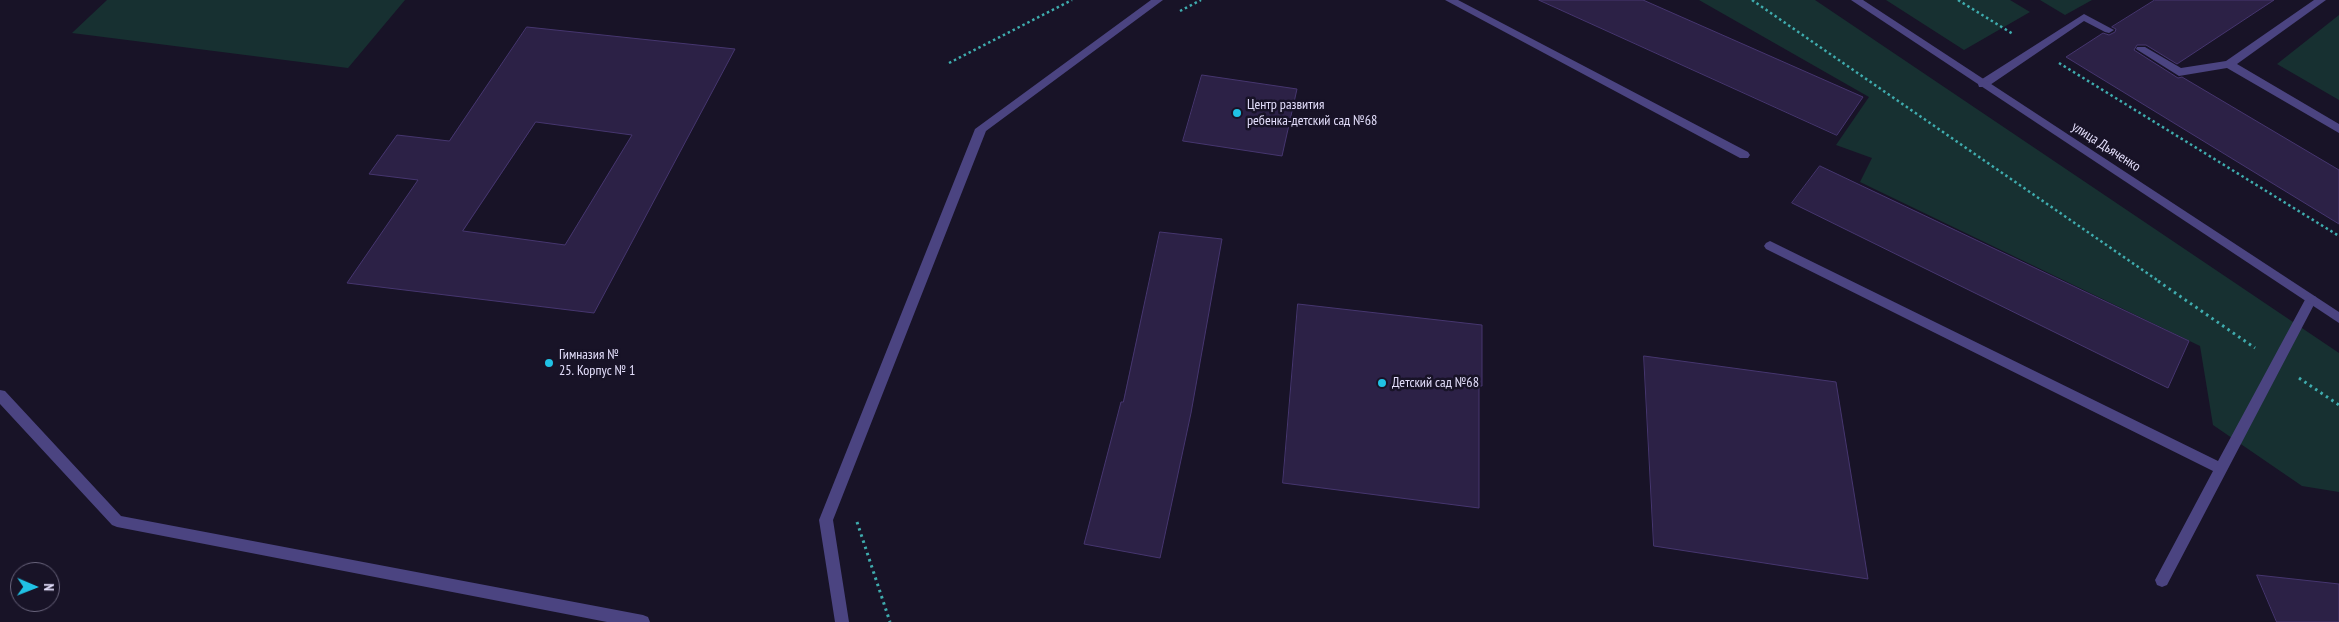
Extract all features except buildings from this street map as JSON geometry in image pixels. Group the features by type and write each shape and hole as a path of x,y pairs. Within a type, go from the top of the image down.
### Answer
{"street":[{"path":"842,622 826,520 981,129 1158,0"},
{"path":"1450,0 1744,155"},
{"name":"улица Дьяченко","path":"1856,0 2339,318"},
{"path":"2141,48 2179,72 2229,64 2321,0"},
{"path":"1983,84 2084,17 2109,30"},
{"path":"2229,64 2339,129"},
{"path":"1770,246 2221,469"},
{"path":"2162,580 2311,300"},
{"path":"0,395 117,521 643,622"}],"path":[{"path":"949,63 1072,0"},
{"path":"1174,15 1190,4 1201,0"},
{"path":"1752,0 2109,249 2339,405"},
{"path":"1958,0 2339,236"},
{"path":"856,520 890,622"}],"green space":[{"path":"107,0 405,0 348,68 72,33"},
{"path":"1699,0 1815,0 2339,353 2339,492 2302,486 2213,425 2200,346 1860,182 1872,158 1836,145 1869,97"},
{"path":"1886,0 2010,0 2030,12 1964,50"},
{"path":"2040,0 2092,0 2065,15"},
{"path":"2339,15 2339,100 2277,64"}],"place":[{"name":"Центр развития ребенка-детский сад №68","path":"1237,113"},
{"name":"Гимназия № 25. Корпус № 1","path":"549,363"},
{"name":"Детский сад №68","path":"1382,383"}]}
